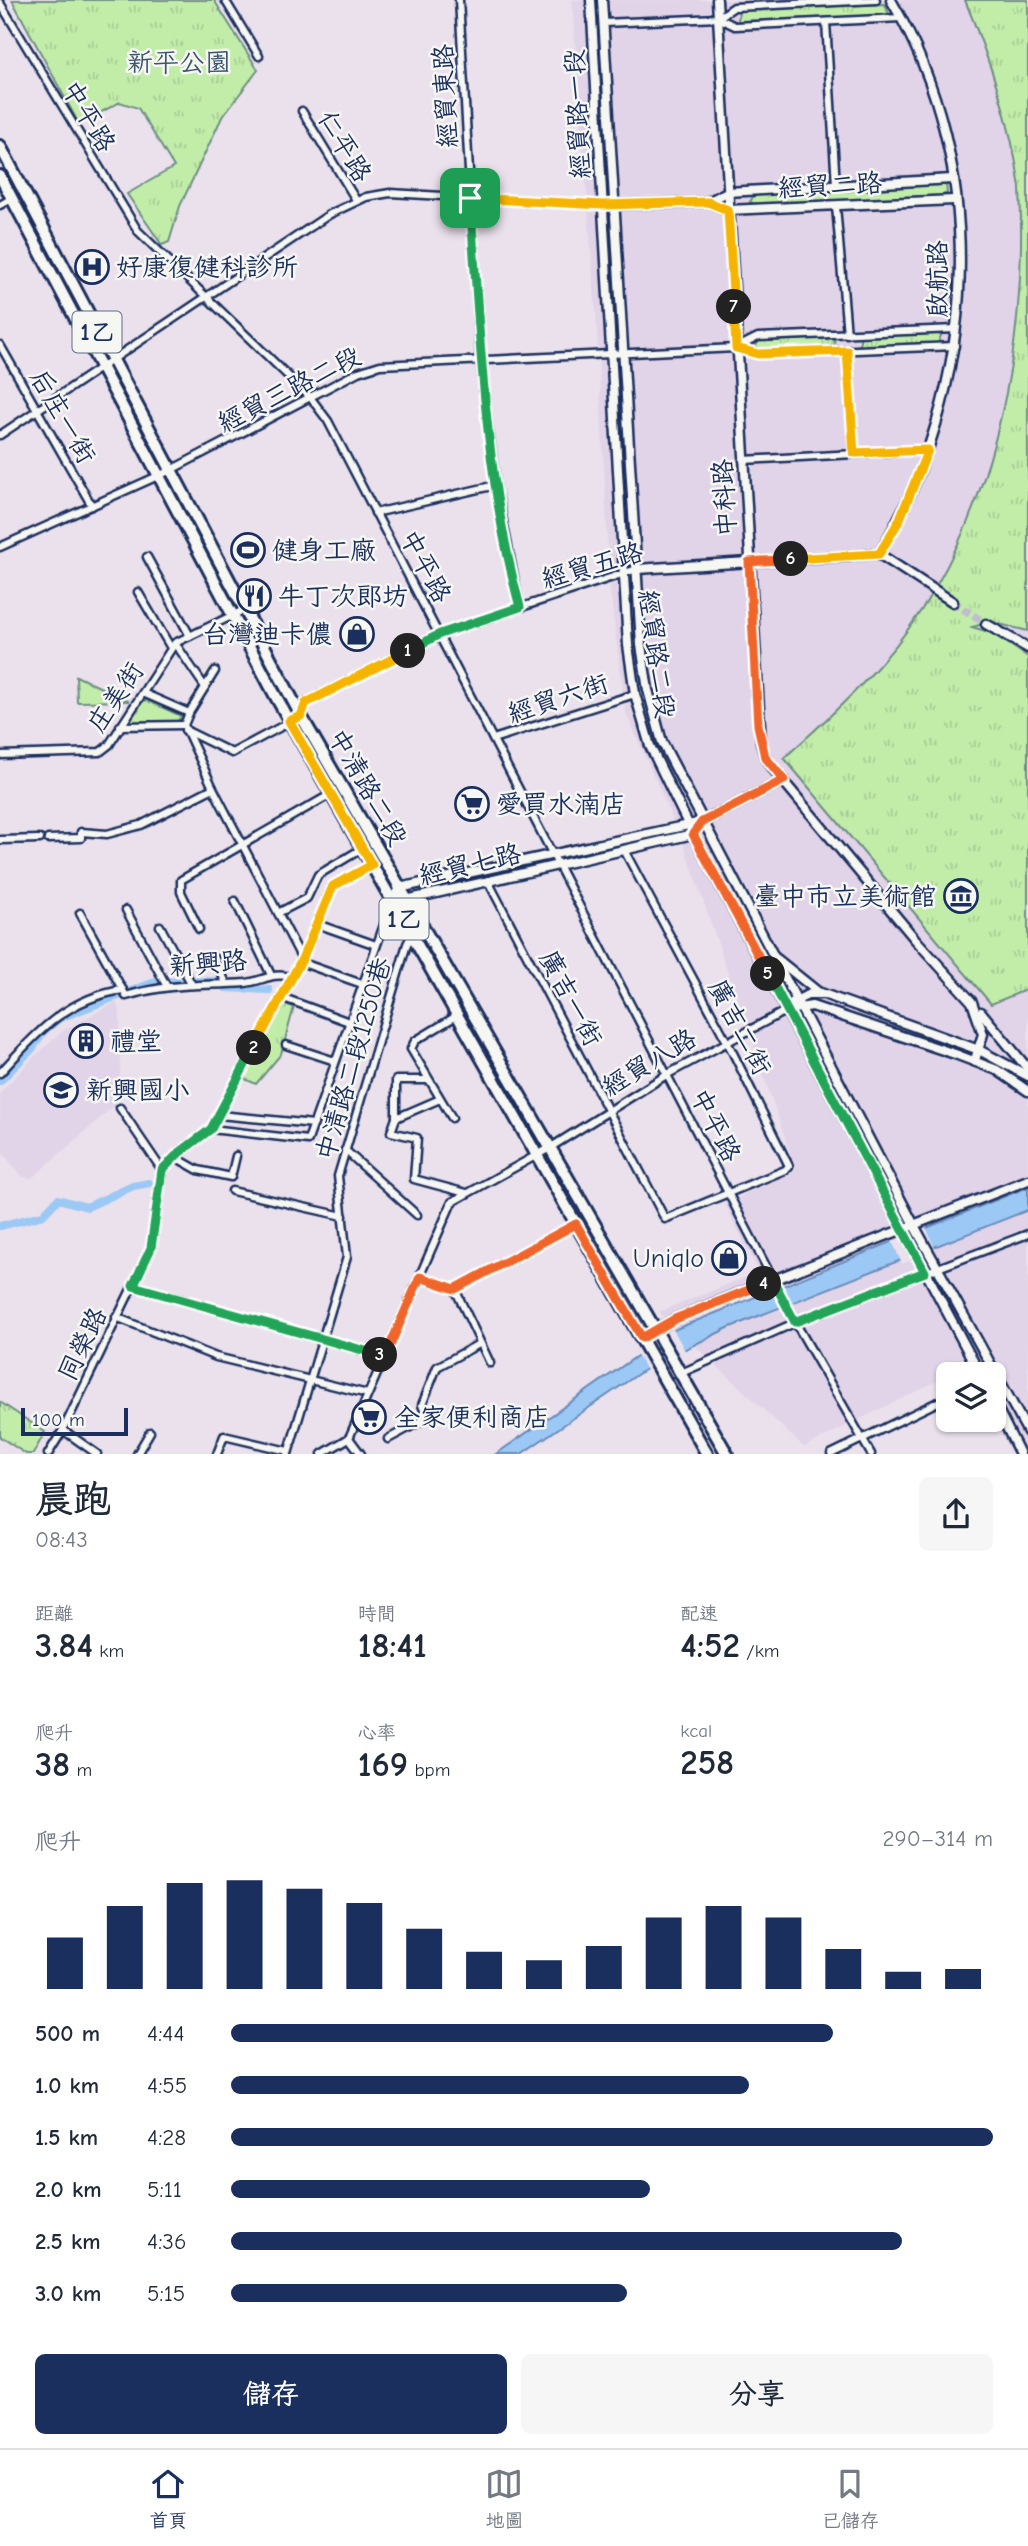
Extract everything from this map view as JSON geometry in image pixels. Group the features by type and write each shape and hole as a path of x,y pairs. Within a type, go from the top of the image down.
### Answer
{"main road":[{"name":"中清路二段","path":"0,146 107,364 239,612 654,1330"},
{"name":"中清路二段","path":"0,176 107,364"},
{"name":"中清路二段","path":"239,612 289,721 642,1338"},
{"name":"1乙","path":"654,1330 727,1454"},
{"name":"1乙","path":"642,1338 707,1454"}],"street":[{"path":"225,0 259,56"},
{"name":"經貿東路","path":"459,0 480,359 496,485 520,607"},
{"name":"經貿路一段","path":"592,0 610,352"},
{"name":"經貿路一段","path":"602,0 623,352"},
{"name":"中科路","path":"717,0 758,725 765,757 915,939 1028,1069"},
{"path":"718,18 734,7 876,0"},
{"name":"啟航路","path":"879,554 899,521 928,450 955,346 960,260 952,179 932,95 911,36 891,0"},
{"name":"中平路","path":"0,3 122,209 158,253 310,397 328,421 793,1319 871,1454"},
{"path":"603,23 718,18 735,26 901,18"},
{"path":"826,22 836,185"},
{"name":"仁平路","path":"302,111 356,200"},
{"name":"經貿二路","path":"708,202 727,192 952,179"},
{"name":"經貿二路","path":"0,435 330,214 356,200 390,192 603,205 708,202 728,210 954,200"},
{"path":"0,205 12,198"},
{"path":"836,206 847,334"},
{"name":"經貿三路二段","path":"736,348 758,337 958,328"},
{"name":"后庄一街","path":"0,345 92,506"},
{"name":"經貿三路二段","path":"0,547 164,474 358,372 380,365 610,352 736,348 758,354 955,346"},
{"path":"847,351 854,453"},
{"name":"經貿路二段","path":"610,352 624,573 635,694 650,746 688,825 925,1272"},
{"name":"經貿路二段","path":"623,352 641,645 648,690 662,741 937,1268"},
{"path":"743,460 928,450"},
{"path":"375,513 496,485"},
{"path":"879,554 953,602"},
{"name":"經貿五路","path":"301,716 306,703 440,634 637,569 879,554"},
{"path":"147,557 190,636"},
{"path":"138,592 205,687"},
{"path":"173,645 239,612"},
{"path":"986,624 1028,648"},
{"name":"庄美街","path":"0,755 100,752 108,745 173,645"},
{"path":"215,671 189,713 184,728 301,960 362,984"},
{"path":"143,693 189,713"},
{"name":"經貿六街","path":"493,739 635,694"},
{"path":"120,726 184,728 232,753 301,716"},
{"name":"經貿七路","path":"702,822 693,834 406,900 393,900 399,888 702,822 784,780"},
{"path":"48,839 81,838 81,832 107,834 141,825 213,788"},
{"path":"200,929 181,892 181,880 331,794"},
{"path":"0,840 40,839"},
{"path":"278,913 307,898 318,875 363,848"},
{"name":"廣吉二街","path":"624,850 789,1166 785,1171 730,1194"},
{"path":"120,1108 162,1170 211,1129 301,960 333,886 372,865"},
{"name":"廣吉一街","path":"488,881 665,1220 730,1194"},
{"path":"211,1129 308,1140 393,900"},
{"path":"235,901 271,975"},
{"path":"126,909 166,985"},
{"path":"80,913 125,993"},
{"name":"中清路二段1250巷","path":"288,1453 347,1257 338,1176 411,931 419,921"},
{"path":"317,924 376,945"},
{"path":"160,926 192,985"},
{"path":"770,952 798,979 822,995 979,1050 1028,1076"},
{"path":"215,959 226,983"},
{"name":"新興路","path":"0,1073 47,1021 99,993 125,993 166,985 249,982 271,975 292,977"},
{"path":"796,999 810,994 822,995"},
{"path":"281,998 349,1022"},
{"name":"經貿八路","path":"787,1010 796,999"},
{"name":"中科路","path":"972,1002 983,1027 975,1060"},
{"name":"經貿八路","path":"466,1193 548,1149 668,1074 787,1010 812,1006 975,1060"},
{"path":"452,1118 411,1049 415,1041 458,1015"},
{"path":"286,1045 335,1061"},
{"path":"975,1060 1005,1075 1028,1091"},
{"path":"429,1080 396,1080 396,1118 391,1132 417,1138 414,1179 466,1193"},
{"path":"396,1118 440,1099"},
{"path":"219,1115 314,1124"},
{"path":"345,1150 416,1215"},
{"path":"175,1157 198,1170 231,1177 236,1156"},
{"name":"同榮路","path":"48,1454 63,1430 151,1248 162,1170"},
{"path":"642,1338 654,1330 903,1233 1028,1180"},
{"path":"232,1191 342,1216"},
{"path":"322,1454 349,1438 452,1202 466,1193"},
{"path":"420,1277 455,1289 576,1224"},
{"path":"676,1369 793,1319 1028,1234"},
{"path":"937,1268 989,1362"},
{"path":"925,1272 974,1362"},
{"path":"133,1286 385,1357"},
{"path":"455,1289 490,1363"},
{"path":"116,1317 216,1357 368,1394"},
{"path":"388,1439 426,1418 422,1405 437,1367 479,1344"},
{"path":"1006,1393 1028,1432"},
{"path":"831,1454 936,1402"},
{"path":"1006,1426 1020,1454"},
{"path":"63,1430 97,1454"},
{"path":"137,1454 150,1432"},
{"path":"218,1454 223,1436 288,1453"},
{"path":"349,1438 361,1454"}],"shaded area":[{"path":"572,0 1028,0 1028,1454 1012,1454 1000,1432 1006,1432 1006,1362 936,1362 936,1381 804,1447 659,1312 759,1272 725,1204 796,1169 684,845 626,713 610,590 597,327"},
{"name":"新興國小","path":"116,1002 120,1012 120,1087 114,1106 32,1178 23,1177 0,1150 0,1093 63,1031"}],"green space":[{"name":"新平公園","path":"12,0 214,0 258,70 222,117 180,206 169,242 162,245 127,194 174,167 138,108 120,102 79,124"},
{"path":"965,0 1028,0 1028,631 991,622 972,627 992,633 1028,657 1028,989 991,1004 784,758 871,675 920,612 951,558 976,500 995,440 1009,377 1017,314 1021,251 1020,188 1011,139 998,92"},
{"path":"885,4 890,16 738,21 739,10"},
{"path":"940,183 946,185 947,193 941,196 756,204 750,202 755,193"},
{"path":"941,335 938,344 860,347 860,336"},
{"path":"834,338 835,347 760,350 756,347 758,341"},
{"path":"76,676 129,701 77,702"},
{"path":"146,700 181,716 178,721 124,727 138,704"},
{"path":"282,1003 294,1007 281,1054 256,1084 243,1078"},
{"path":"0,1402 45,1432 33,1454 26,1454 0,1437"}],"water":[{"path":"1028,1187 1028,1210 728,1328 647,1368 521,1454 496,1454 676,1329"}],"pier":[{"path":"926,1227 936,1251 902,1264 892,1241"},
{"path":"673,1329 687,1354 647,1372 635,1351"}],"waterway":[{"path":"0,1081 33,1048 43,1032 60,1018 155,982 216,981 226,988 269,990"},
{"path":"0,1226 43,1215 58,1199 87,1207 133,1186 149,1183"}],"tunnel":[{"path":"953,602 986,624"}],"place":[{"name":"好康復健科診所","path":"92,267"},
{"name":"健身工廠","path":"248,550"},
{"name":"牛丁次郎坊","path":"254,596"},
{"name":"台灣迪卡儂","path":"357,634"},
{"name":"愛買水湳店","path":"472,804"},
{"name":"臺中市立美術館","path":"961,896"},
{"name":"禮堂","path":"86,1041"},
{"name":"新興國小","path":"61,1090"},
{"name":"Uniqlo","path":"729,1258"},
{"name":"全家便利商店","path":"369,1417"}],"route":[{"path":"470,198 603,205 708,202 728,210 736,348 758,354 847,351 854,453 928,450 899,521 879,554 749,562 758,725 765,757 784,780 702,822 693,834 925,1272 795,1322 773,1280 675,1319 642,1338 576,1224 455,1289 420,1277 385,1357 133,1286 151,1248 162,1170 179,1153 211,1129 302,959 333,886 372,865 289,721 301,716 306,703 440,634 520,607 496,485 480,359 470,198"}]}
